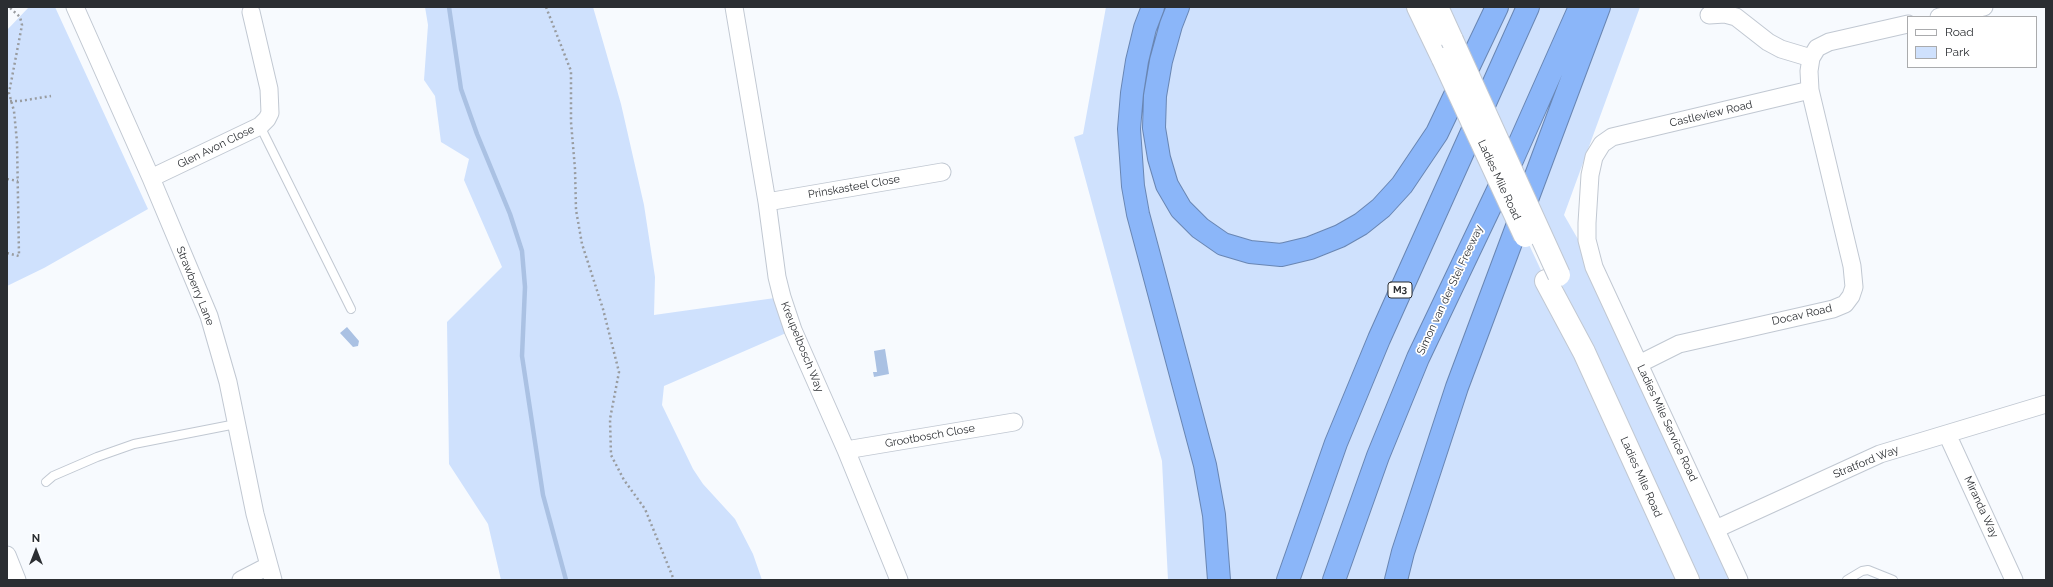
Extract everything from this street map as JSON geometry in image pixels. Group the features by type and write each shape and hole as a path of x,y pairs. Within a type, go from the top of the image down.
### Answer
{"highway":[{"path":"1153,7 1142,42 1132,93 1129,129 1132,186 1138,214 1205,465 1214,515 1219,580"},
{"path":"1178,7 1171,25 1161,61 1155,96 1154,128 1159,158 1167,185 1181,209 1200,228 1223,244 1250,252 1281,255 1310,248 1340,236 1361,224 1381,208 1402,185 1437,133 1497,7"},
{"name":"M3","path":"1288,580 1336,443 1378,339 1528,7"},
{"name":"Simon van der Stel Freeway","path":"1334,580 1378,456 1418,358 1509,167 1580,7"},
{"path":"1396,580 1403,552 1457,387 1599,7"}],"main road":[{"name":"Ladies Mile Road","path":"1418,7 1447,49 1553,278 1584,352 1688,580"},
{"name":"Ladies Mile Road","path":"1437,7 1447,49"}],"street":[{"name":"Strawberry Lane","path":"75,7 151,178 209,316 228,382 236,424 270,573"},
{"name":"Kreupelbosch Way","path":"734,7 777,277 782,297 793,330 846,450 899,580"},
{"path":"1944,16 1984,7"},
{"name":"Glen Avon Close","path":"151,178 260,126 267,119 270,113 271,103 251,12"},
{"path":"1709,15 1725,14 1736,17 1768,42 1781,50 1811,58"},
{"path":"1810,90 1809,71 1811,58 1817,48 1829,42 1907,24"},
{"name":"Castleview Road","path":"1594,267 1587,240 1590,175 1594,157 1602,144 1612,137 1810,90"},
{"name":"Docav Road","path":"1639,364 1679,344 1833,309 1844,304 1851,296 1854,287 1852,266 1810,90"},
{"name":"Prinskasteel Close","path":"766,202 942,172"},
{"name":"Ladies Mile Service Road","path":"1594,267 1739,580"},
{"name":"Stratford Way","path":"1716,529 1880,454 2046,404"},
{"name":"Grootbosch Close","path":"846,450 1014,422"},
{"name":"Miranda Way","path":"1947,434 2014,580"},
{"path":"7,555 16,580"},
{"path":"240,580 270,573"}],"lane":[{"path":"260,126 351,309"},
{"path":"46,482 53,476 97,457 134,444 236,424"},
{"path":"1847,580 1862,571 1868,570 1893,580"}],"path":[{"path":"7,253 19,256 18,181 14,111 10,101 9,86 22,24 20,17 9,7"},
{"path":"546,7 571,71 571,122 575,169 576,210 582,244 604,309 619,372 610,419 611,455 624,480 645,509 674,580"},
{"path":"10,101 20,101 51,96"},
{"path":"7,179 18,181"}],"green space":[{"path":"29,7 55,7 148,209 44,268 7,286 7,30"},
{"path":"425,7 593,7 621,104 644,205 655,277 654,315 782,297 793,330 664,386 662,405 693,469 703,484 735,519 753,554 762,580 501,580 488,524 449,464 447,322 502,267 464,180 469,159 441,142 435,96 424,80 428,25"},
{"path":"1106,7 1418,7 1546,281 1583,349 1559,275 1437,7 1640,7 1564,215 1594,267 1739,580 1168,580 1162,461 1074,137 1083,134"}],"shaded area":[{"path":"347,327 359,341 358,346 353,347 340,333"},
{"path":"885,349 889,374 874,377 873,372 877,372 874,351"}],"waterway":[{"path":"449,7 461,89 477,134 510,214 522,251 525,287 522,356 543,495 566,580"}]}
